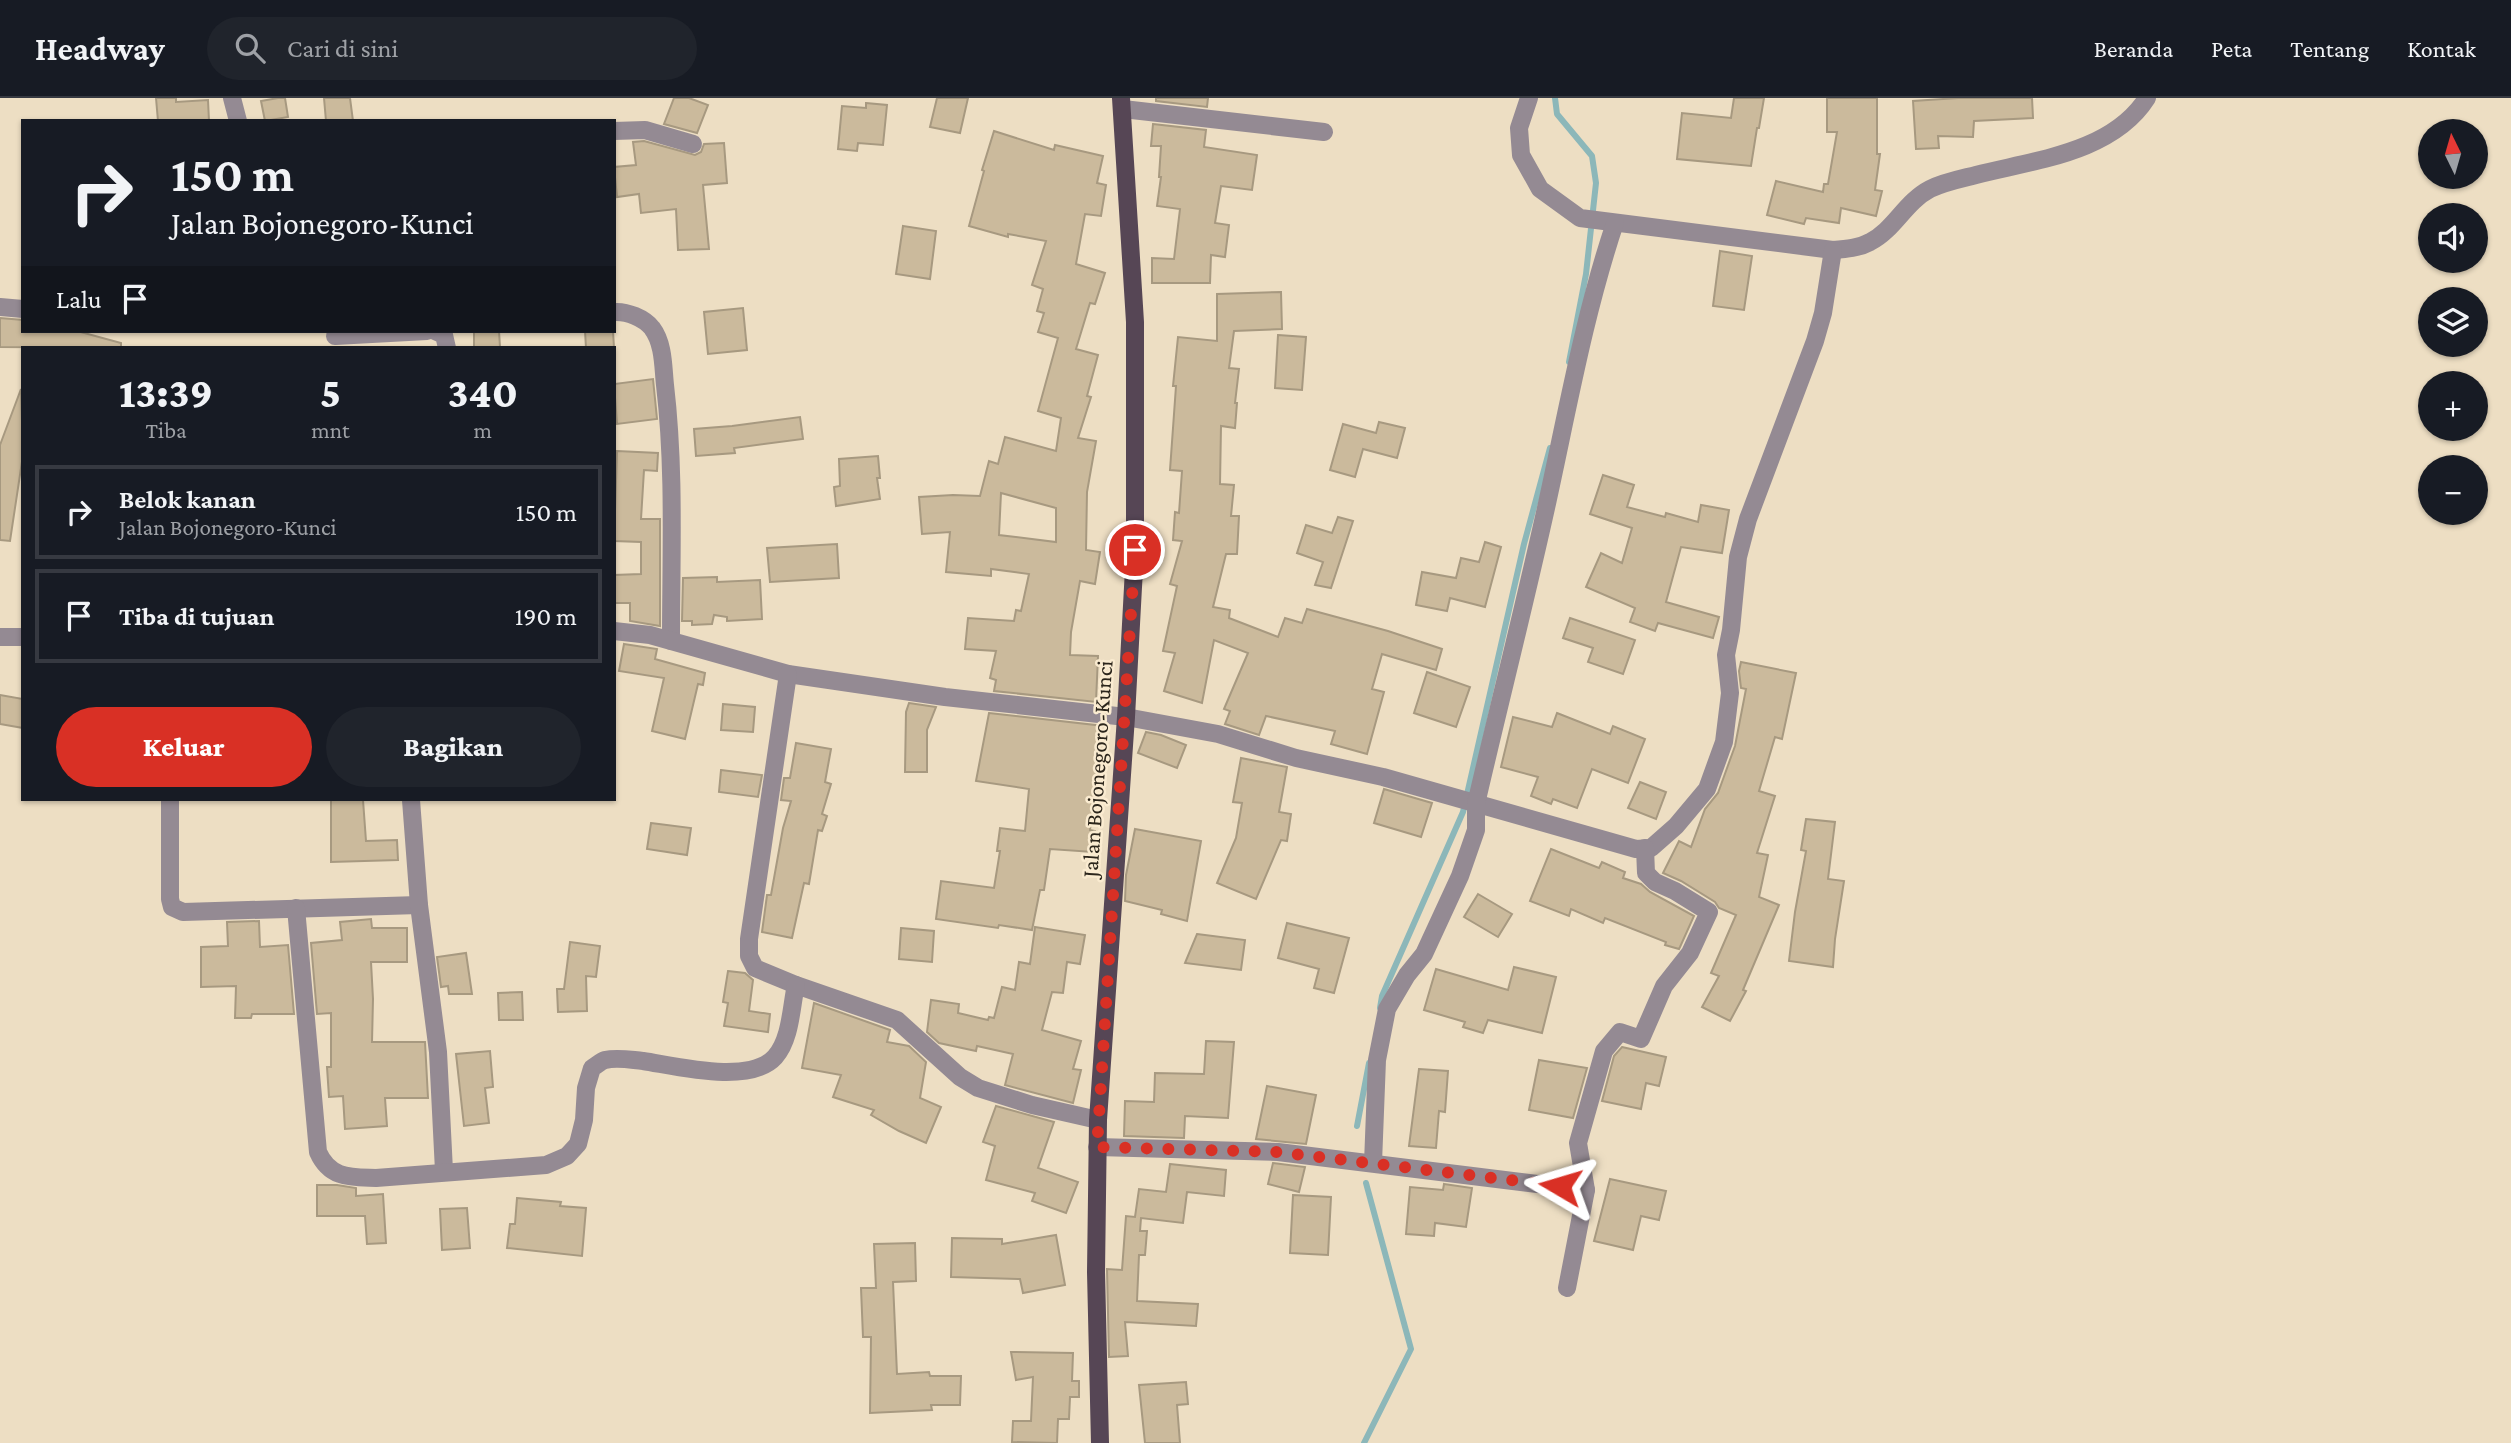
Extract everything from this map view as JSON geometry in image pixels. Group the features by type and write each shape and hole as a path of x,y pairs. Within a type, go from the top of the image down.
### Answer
{"main road":[{"name":"Jalan Bojonegoro-Kunci","path":"1100,1443 1096,1272 1098,1120 1135,550 1135,322 1122,104"}],"street":[{"path":"232,98 237,119"},
{"path":"1529,98 1519,128 1521,155 1540,188 1580,218 1833,250 1853,248 1870,242 1884,233 1909,204 1930,189 2099,140 2120,129 2147,98"},
{"path":"1122,104 1324,132"},
{"path":"616,131 652,131 693,144"},
{"path":"1365,1162 1377,1060 1387,1009 1407,975 1424,954 1460,876 1476,830 1473,803 1537,547 1612,222"},
{"path":"616,631 650,635 788,674 945,697 1126,717 1218,734 1296,758 1383,777 1636,849 1651,848 1661,841 1707,789 1724,742 1730,693 1726,655 1738,557 1748,519 1815,341 1823,313 1833,250"},
{"path":"0,307 21,309"},
{"path":"616,312 636,316 652,328 661,348 669,418 671,476 671,641"},
{"path":"335,338 401,333"},
{"path":"0,637 21,637"},
{"path":"788,674 749,939 749,956 755,968 897,1020 960,1077 978,1088 1032,1105 1098,1120"},
{"path":"170,801 168,880 172,907 183,912 419,905"},
{"path":"411,801 419,905 438,1052 444,1171"},
{"path":"1567,1288 1586,1190 1578,1143 1604,1051 1620,1032 1641,1039 1664,986 1690,953 1709,912 1655,882 1646,873 1645,848"},
{"path":"296,908 318,1152 323,1162 336,1173 350,1177 376,1178 546,1165 567,1156 578,1144 584,1120 586,1088 592,1068 604,1060 622,1059 741,1072 761,1067 775,1056 786,1037 796,985"},
{"path":"1097,1147 1278,1152 1586,1190"}],"building":[{"path":"156,98 176,98 176,102 208,100 209,119 158,119"},
{"path":"285,98 288,117 265,119 261,101"},
{"path":"324,98 350,98 353,119 326,119"},
{"path":"674,98 689,98 708,105 697,133 664,124"},
{"path":"937,98 968,98 960,133 930,127"},
{"path":"1156,98 1208,98 1207,107 1156,101"},
{"path":"1734,98 1764,98 1751,166 1677,159 1682,113 1731,118"},
{"path":"1827,98 1877,98 1877,154 1880,154 1875,190 1882,191 1876,216 1841,208 1839,223 1806,218 1804,224 1767,215 1776,181 1823,192 1824,184 1828,184 1837,132 1827,132"},
{"path":"2032,98 2033,118 1974,121 1973,137 1938,136 1939,148 1916,149 1913,101"},
{"path":"866,103 887,105 883,145 858,143 857,151 838,149 842,106 866,108"},
{"path":"1153,124 1206,130 1204,147 1257,155 1252,190 1221,186 1215,223 1229,225 1225,257 1211,255 1210,283 1152,283 1152,258 1174,259 1180,209 1157,206 1161,146 1151,146"},
{"path":"994,131 1054,150 1055,145 1103,156 1097,183 1106,185 1101,216 1085,214 1076,264 1105,273 1095,304 1090,303 1076,349 1098,355 1087,396 1091,397 1078,438 1096,441 1087,492 1086,550 1100,552 1095,584 1080,581 1070,655 1098,656 1096,702 994,691 996,680 990,678 996,651 965,649 968,618 1014,621 1016,610 1021,611 1029,574 991,569 991,576 946,572 950,532 922,534 919,497 980,496 989,461 998,464 1005,437 1056,451 1061,418 1038,411 1058,338 1038,332 1044,313 1037,311 1043,289 1032,285 1046,241 1008,234 1008,237 969,226 984,171 982,170","holes":["1001,493 1056,508 1056,542 999,535"]},
{"path":"644,141 695,155 701,152 704,144 724,143 727,183 703,185 709,249 678,250 676,209 641,213 639,194 617,197 616,167 636,165 633,142"},
{"path":"903,226 936,231 930,279 896,274"},
{"path":"1720,251 1752,256 1744,310 1713,306"},
{"path":"1281,292 1282,329 1234,331 1229,368 1239,369 1235,428 1221,426 1220,484 1234,485 1231,516 1239,516 1237,554 1226,554 1213,607 1230,610 1229,618 1278,637 1285,618 1302,623 1307,609 1442,649 1436,670 1382,654 1372,689 1384,692 1367,754 1331,744 1335,731 1266,716 1259,735 1225,724 1230,711 1224,709 1248,653 1214,640 1202,703 1164,691 1175,653 1163,651 1177,586 1170,584 1182,541 1173,540 1175,512 1179,513 1182,471 1170,470 1178,337 1217,341 1217,294"},
{"path":"743,308 747,350 708,354 704,312"},
{"path":"0,318 21,320 21,333 84,333 121,343 121,346 0,347"},
{"path":"474,333 499,333 500,346 474,346"},
{"path":"585,333 613,333 614,346 586,346"},
{"path":"1278,335 1306,337 1302,390 1275,388"},
{"path":"653,379 657,419 617,424 616,384"},
{"path":"21,389 21,468 10,541 0,540 0,445"},
{"path":"800,417 803,439 734,448 735,453 696,456 694,429"},
{"path":"1379,422 1405,428 1397,458 1363,449 1355,477 1330,470 1343,424 1376,433"},
{"path":"617,451 658,453 657,471 644,470 641,519 660,519 660,626 630,621 630,603 616,603 616,575 641,574 641,542 616,541"},
{"path":"878,456 880,499 836,506 834,487 840,486 839,459"},
{"path":"1603,475 1634,485 1627,507 1665,517 1666,513 1698,522 1701,505 1729,510 1722,553 1681,547 1666,602 1719,617 1713,638 1658,623 1655,631 1630,622 1635,608 1586,587 1601,553 1622,563 1632,528 1590,514"},
{"path":"1338,517 1353,521 1331,588 1315,585 1323,562 1297,553 1306,525 1332,533"},
{"path":"1485,542 1501,547 1485,607 1450,598 1447,611 1416,605 1422,572 1456,578 1461,558 1479,562"},
{"path":"837,544 839,578 770,582 767,548"},
{"path":"717,577 717,582 760,580 762,619 727,621 727,617 714,615 712,624 692,625 692,621 682,621 683,578"},
{"path":"1570,618 1635,640 1623,674 1588,662 1593,648 1563,638"},
{"path":"624,644 657,649 655,659 705,673 703,685 698,684 685,739 652,731 664,678 619,671"},
{"path":"1741,662 1796,673 1782,739 1775,737 1759,791 1775,796 1757,853 1768,855 1759,897 1779,905 1743,990 1746,991 1730,1021 1702,1007 1719,976 1711,973 1736,915 1719,908 1715,902 1663,873 1679,841 1691,847 1705,809 1718,793 1735,746 1746,689 1741,688"},
{"path":"1427,672 1470,687 1456,727 1414,713"},
{"path":"0,695 21,699 21,728 0,724"},
{"path":"909,703 936,707 927,730 927,772 905,772 906,712"},
{"path":"723,704 755,707 753,732 721,730"},
{"path":"989,713 1104,726 1102,757 1098,756 1090,830 1095,831 1093,852 1050,849 1044,890 1040,890 1032,930 936,919 941,881 994,888 1000,851 997,851 1000,828 1025,831 1029,789 976,781"},
{"path":"1557,713 1610,734 1613,726 1645,739 1628,783 1592,769 1577,808 1553,799 1551,804 1531,796 1538,777 1501,767 1513,717 1552,727"},
{"path":"1146,732 1186,745 1177,768 1138,753"},
{"path":"796,743 831,749 825,782 831,784 822,814 827,816 822,831 818,830 809,884 804,883 792,938 762,932 767,895 771,895 783,828 791,801 781,800 784,778 790,778"},
{"path":"1241,758 1287,767 1279,812 1291,814 1287,841 1281,840 1256,899 1217,883 1236,838 1242,803 1233,802"},
{"path":"721,770 762,775 758,797 719,792"},
{"path":"1640,782 1666,792 1656,819 1628,808"},
{"path":"1384,789 1432,803 1421,837 1374,823"},
{"path":"331,801 363,801 366,841 397,840 398,860 331,862"},
{"path":"1806,819 1835,822 1828,879 1844,881 1833,967 1789,961 1806,851 1801,850"},
{"path":"651,823 691,828 687,855 647,849"},
{"path":"1135,829 1201,841 1187,921 1161,914 1162,910 1125,901 1126,875"},
{"path":"1551,849 1599,868 1602,862 1625,872 1623,878 1641,884 1650,892 1694,916 1679,949 1605,918 1603,923 1571,909 1569,916 1530,901"},
{"path":"1478,894 1512,914 1498,937 1464,917"},
{"path":"371,919 372,928 407,928 407,962 371,962 372,1042 425,1042 428,1098 385,1098 387,1126 345,1129 343,1096 329,1097 327,1067 331,1067 331,1013 317,1014 311,943 342,940 340,922"},
{"path":"259,921 260,947 288,945 294,1014 252,1014 251,1018 235,1018 236,986 201,987 201,947 228,946 227,922"},
{"path":"1287,923 1349,938 1334,993 1314,988 1319,969 1278,958"},
{"path":"1035,927 1085,935 1080,964 1067,962 1063,993 1052,992 1042,1030 1081,1041 1073,1069 1081,1070 1073,1103 1005,1085 1013,1054 977,1046 976,1051 939,1043 927,1032 931,1000 959,1004 958,1013 988,1020 989,1017 994,1018 1002,987 1015,990 1019,962 1030,964"},
{"path":"901,928 934,931 932,962 899,959"},
{"path":"1197,934 1245,940 1241,970 1185,963"},
{"path":"570,942 600,946 596,977 586,976 587,1011 558,1012 557,989 564,989"},
{"path":"466,953 472,994 449,994 448,986 441,987 437,957"},
{"path":"1514,967 1556,977 1542,1033 1488,1020 1483,1033 1463,1027 1465,1022 1424,1010 1436,969 1508,990"},
{"path":"728,971 745,973 753,980 749,1011 770,1014 768,1032 724,1026 728,1003 723,1002"},
{"path":"522,992 523,1020 499,1020 498,993"},
{"path":"814,1003 890,1030 887,1042 909,1046 926,1062 920,1098 941,1107 926,1143 871,1115 874,1110 833,1097 841,1075 802,1068"},
{"path":"1206,1041 1234,1042 1228,1118 1185,1116 1184,1138 1124,1136 1125,1101 1154,1102 1155,1073 1204,1074"},
{"path":"1622,1047 1666,1057 1659,1086 1646,1083 1641,1109 1602,1101 1614,1056"},
{"path":"490,1051 493,1087 485,1088 489,1123 464,1126 456,1054"},
{"path":"1539,1060 1587,1068 1573,1118 1529,1110"},
{"path":"1419,1069 1448,1071 1445,1112 1439,1111 1436,1148 1409,1146"},
{"path":"1267,1086 1316,1095 1306,1144 1256,1139"},
{"path":"996,1106 1054,1122 1038,1168 1078,1182 1066,1213 1032,1201 1035,1193 986,1180 995,1146 983,1142"},
{"path":"1273,1163 1305,1167 1299,1192 1268,1184"},
{"path":"1170,1164 1226,1170 1224,1196 1187,1192 1183,1223 1141,1218 1140,1231 1147,1231 1145,1255 1139,1255 1137,1301 1198,1304 1196,1326 1125,1322 1128,1356 1109,1357 1107,1269 1122,1270 1126,1216 1135,1217 1139,1189 1166,1192"},
{"path":"1610,1179 1666,1191 1659,1220 1641,1216 1633,1250 1594,1241"},
{"path":"1444,1184 1472,1188 1466,1227 1435,1223 1434,1236 1406,1234 1410,1187 1443,1190"},
{"path":"317,1185 356,1188 356,1196 383,1194 386,1243 367,1244 365,1216 317,1216"},
{"path":"1293,1195 1331,1197 1328,1255 1290,1253"},
{"path":"517,1198 561,1202 560,1206 586,1208 582,1256 507,1248 510,1224 515,1224"},
{"path":"467,1208 470,1248 442,1250 440,1209"},
{"path":"1056,1235 1065,1285 1023,1293 1020,1279 951,1277 952,1238 1002,1239 1002,1244"},
{"path":"915,1243 916,1281 893,1282 897,1374 929,1372 930,1376 961,1376 960,1405 931,1405 932,1410 870,1413 871,1337 863,1337 861,1288 876,1288 874,1244"},
{"path":"1011,1352 1073,1353 1072,1381 1079,1381 1079,1397 1070,1397 1069,1419 1058,1419 1057,1443 1012,1442 1013,1421 1031,1421 1033,1377 1016,1380"},
{"path":"1186,1382 1188,1404 1177,1405 1180,1443 1145,1443 1139,1385"}],"waterway":[{"path":"1555,98 1557,114 1592,156 1596,183 1586,274 1569,362"},
{"path":"1380,1008 1382,996 1463,812 1524,544 1550,448"},
{"path":"1357,1126 1369,1063"},
{"path":"1364,1443 1411,1349 1366,1183"}],"route":[{"path":"1135,550 1097,1147 1278,1152 1560,1186"}]}
